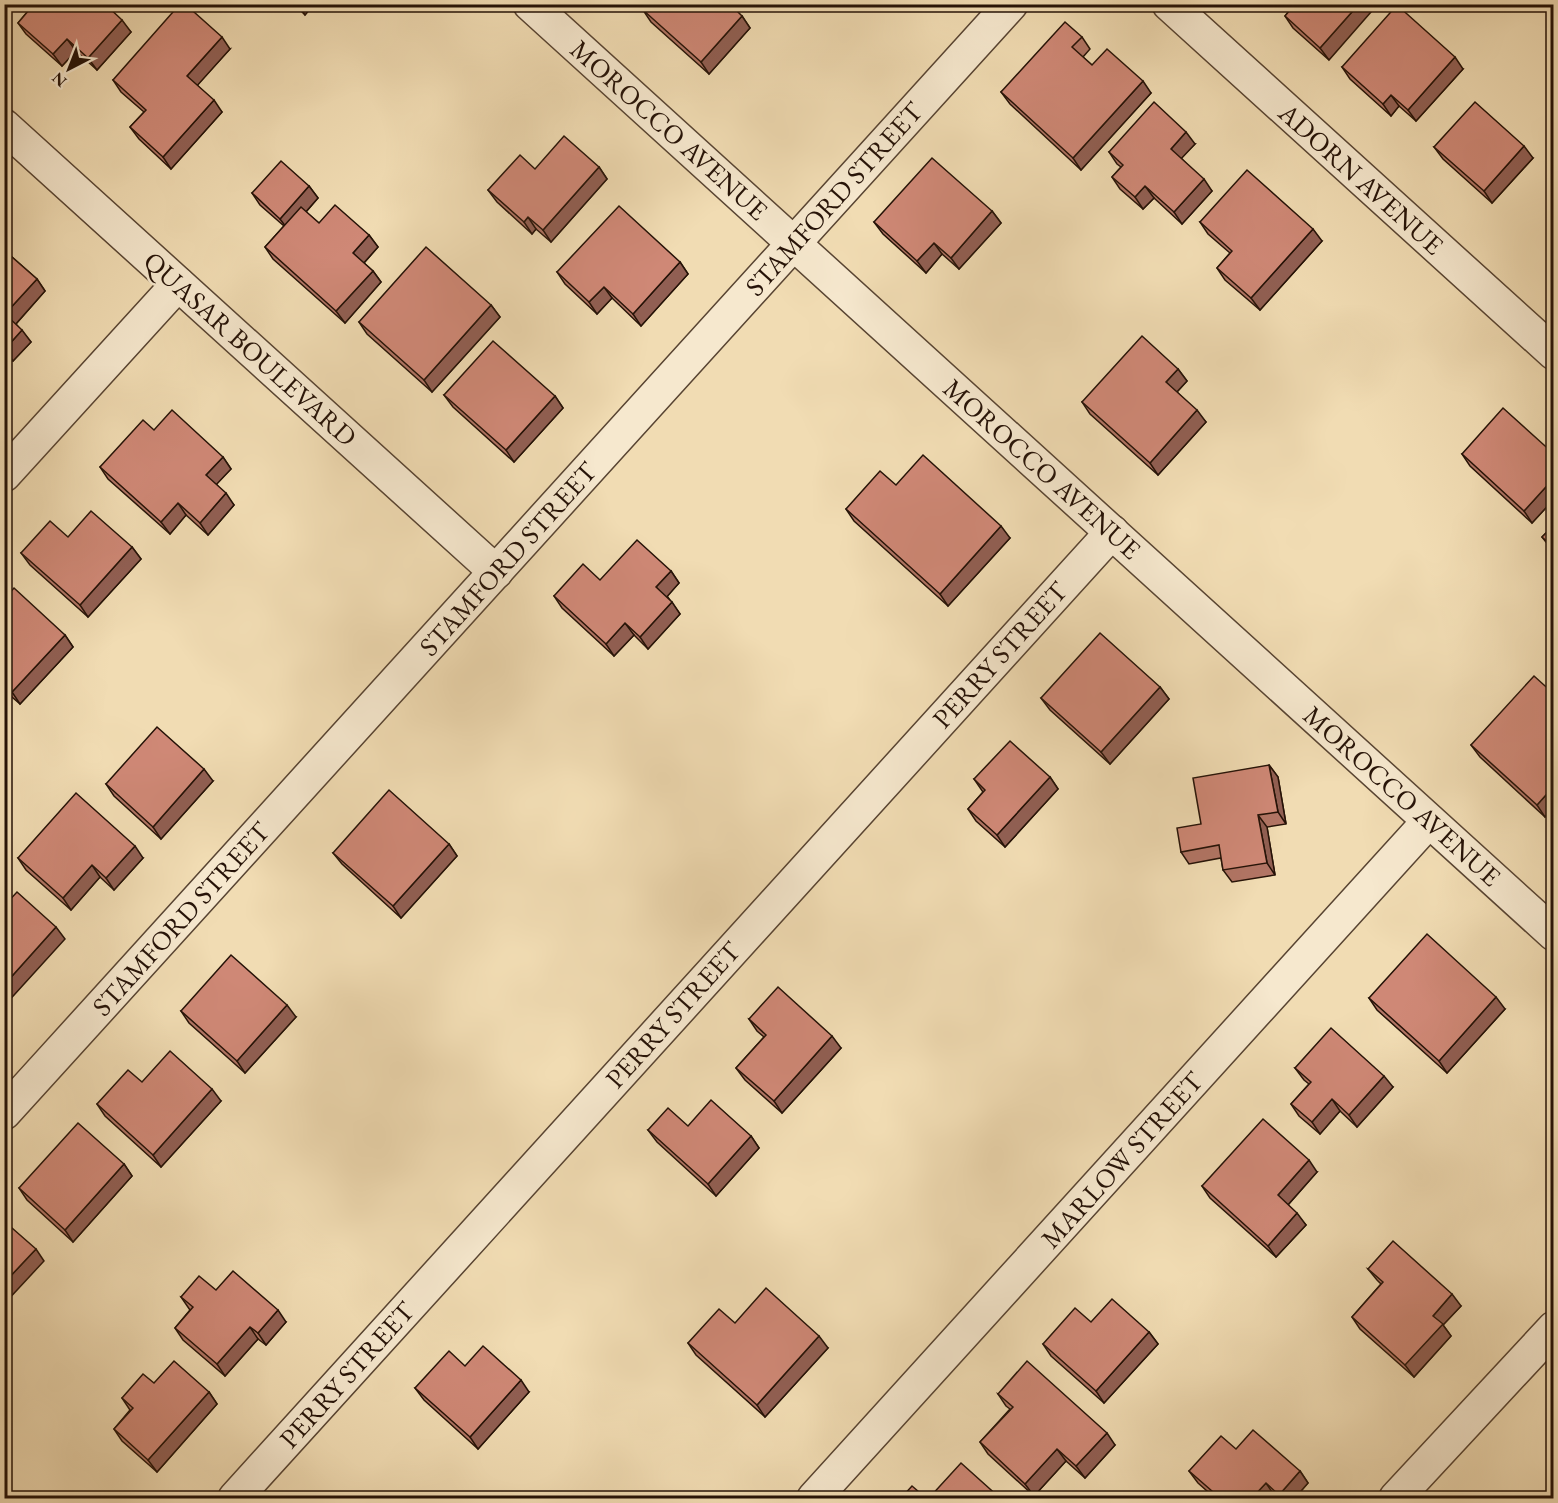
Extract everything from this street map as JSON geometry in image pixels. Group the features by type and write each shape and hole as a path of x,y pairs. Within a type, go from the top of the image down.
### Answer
{"street":[{"name":"MOROCCO AVENUE","path":"530,4 1554,934"},
{"name":"STAMFORD STREET","path":"4,1113 1011,4"},
{"name":"ADORN AVENUE","path":"1169,4 1554,353"},
{"name":"QUASAR BOULEVARD","path":"4,126 496,573"},
{"path":"4,475 178,284"},
{"name":"PERRY STREET","path":"235,1498 1112,532"},
{"name":"MARLOW STREET","path":"814,1498 1429,821"},
{"path":"1396,1498 1554,1328"}],"building":[{"path":"34,4 105,4 122,20 88,58 67,39 53,54 18,23"},
{"path":"180,4 185,4 222,37 187,76 214,100 163,157 130,127 146,110 113,80"},
{"path":"648,4 730,4 742,16 701,62 643,10"},
{"path":"1295,4 1359,4 1320,48 1285,16"},
{"path":"1397,5 1455,57 1408,110 1391,95 1383,104 1342,67"},
{"path":"1065,22 1082,37 1072,47 1092,65 1107,49 1143,81 1073,158 1001,92"},
{"path":"1154,102 1186,132 1171,149 1204,179 1174,212 1145,186 1135,197 1112,177 1123,165 1109,152"},
{"path":"1475,102 1524,146 1484,191 1434,147"},
{"path":"564,136 599,167 543,230 528,217 524,222 488,190 520,155 535,169"},
{"path":"932,158 992,211 951,258 934,243 917,261 874,222"},
{"path":"281,161 309,186 280,219 252,193"},
{"path":"1247,170 1313,229 1251,298 1217,268 1232,251 1200,222"},
{"path":"335,205 369,235 353,253 373,271 336,311 265,247 301,207 319,223"},
{"path":"619,206 680,262 633,314 604,287 589,302 557,272"},
{"path":"426,247 491,305 424,380 359,322"},
{"path":"4,250 37,279 5,314 22,330 5,349"},
{"path":"1142,336 1178,369 1166,382 1197,410 1150,463 1082,402"},
{"path":"493,341 555,396 506,450 444,395"},
{"path":"1503,408 1554,454 1554,478 1524,511 1462,454"},
{"path":"172,410 223,457 206,475 226,493 200,523 178,503 161,522 100,467 143,420 154,430"},
{"path":"923,455 1001,526 940,594 846,509 880,471 896,485"},
{"path":"91,511 132,547 80,605 21,553 50,521 68,537"},
{"path":"1554,525 1554,548 1542,537"},
{"path":"637,540 671,571 656,587 672,602 640,637 625,623 606,644 554,596 583,564 600,580"},
{"path":"14,588 65,635 12,692 4,686 4,599"},
{"path":"1100,633 1160,687 1101,752 1041,698"},
{"path":"1534,676 1554,694 1554,786 1537,805 1471,745"},
{"path":"157,727 204,769 153,827 106,784"},
{"path":"1010,741 1050,777 997,835 968,809 985,790 974,779"},
{"path":"1269,765 1278,812 1258,815 1267,863 1223,870 1219,845 1181,852 1177,828 1201,824 1193,778"},
{"path":"389,790 449,844 393,906 333,853"},
{"path":"76,793 135,846 106,878 92,865 63,898 18,858"},
{"path":"17,892 56,927 4,985 4,906"},
{"path":"1427,934 1496,997 1439,1061 1369,998"},
{"path":"231,955 287,1005 237,1061 181,1011"},
{"path":"778,987 832,1036 774,1101 736,1068 766,1035 749,1019"},
{"path":"1331,1028 1384,1076 1349,1115 1332,1099 1312,1122 1291,1104 1311,1082 1295,1068"},
{"path":"170,1051 212,1089 153,1155 97,1104 128,1070 142,1082"},
{"path":"711,1100 751,1136 708,1184 648,1130 668,1108 688,1126"},
{"path":"1263,1119 1309,1160 1278,1195 1297,1213 1268,1246 1202,1186"},
{"path":"78,1123 124,1164 65,1230 19,1188"},
{"path":"4,1221 36,1249 4,1283"},
{"path":"1393,1241 1452,1294 1433,1316 1443,1324 1405,1365 1352,1317 1383,1282 1368,1269"},
{"path":"233,1271 278,1310 258,1333 250,1327 217,1364 175,1328 193,1307 181,1297 199,1276 216,1290"},
{"path":"766,1288 819,1336 757,1405 688,1343 719,1309 735,1323"},
{"path":"1112,1299 1149,1332 1096,1391 1043,1344 1075,1308 1091,1322"},
{"path":"483,1346 521,1380 470,1437 415,1388 449,1351 465,1366"},
{"path":"174,1361 209,1392 148,1460 114,1429 133,1408 122,1398 143,1374 154,1383"},
{"path":"1027,1361 1107,1433 1076,1466 1057,1449 1025,1484 980,1442 1013,1407 998,1394"},
{"path":"1253,1430 1300,1471 1279,1495 1266,1483 1252,1498 1220,1498 1189,1471 1221,1436 1236,1449"},
{"path":"961,1463 1000,1498 929,1498"},
{"path":"912,1486 926,1498 901,1498"}]}
